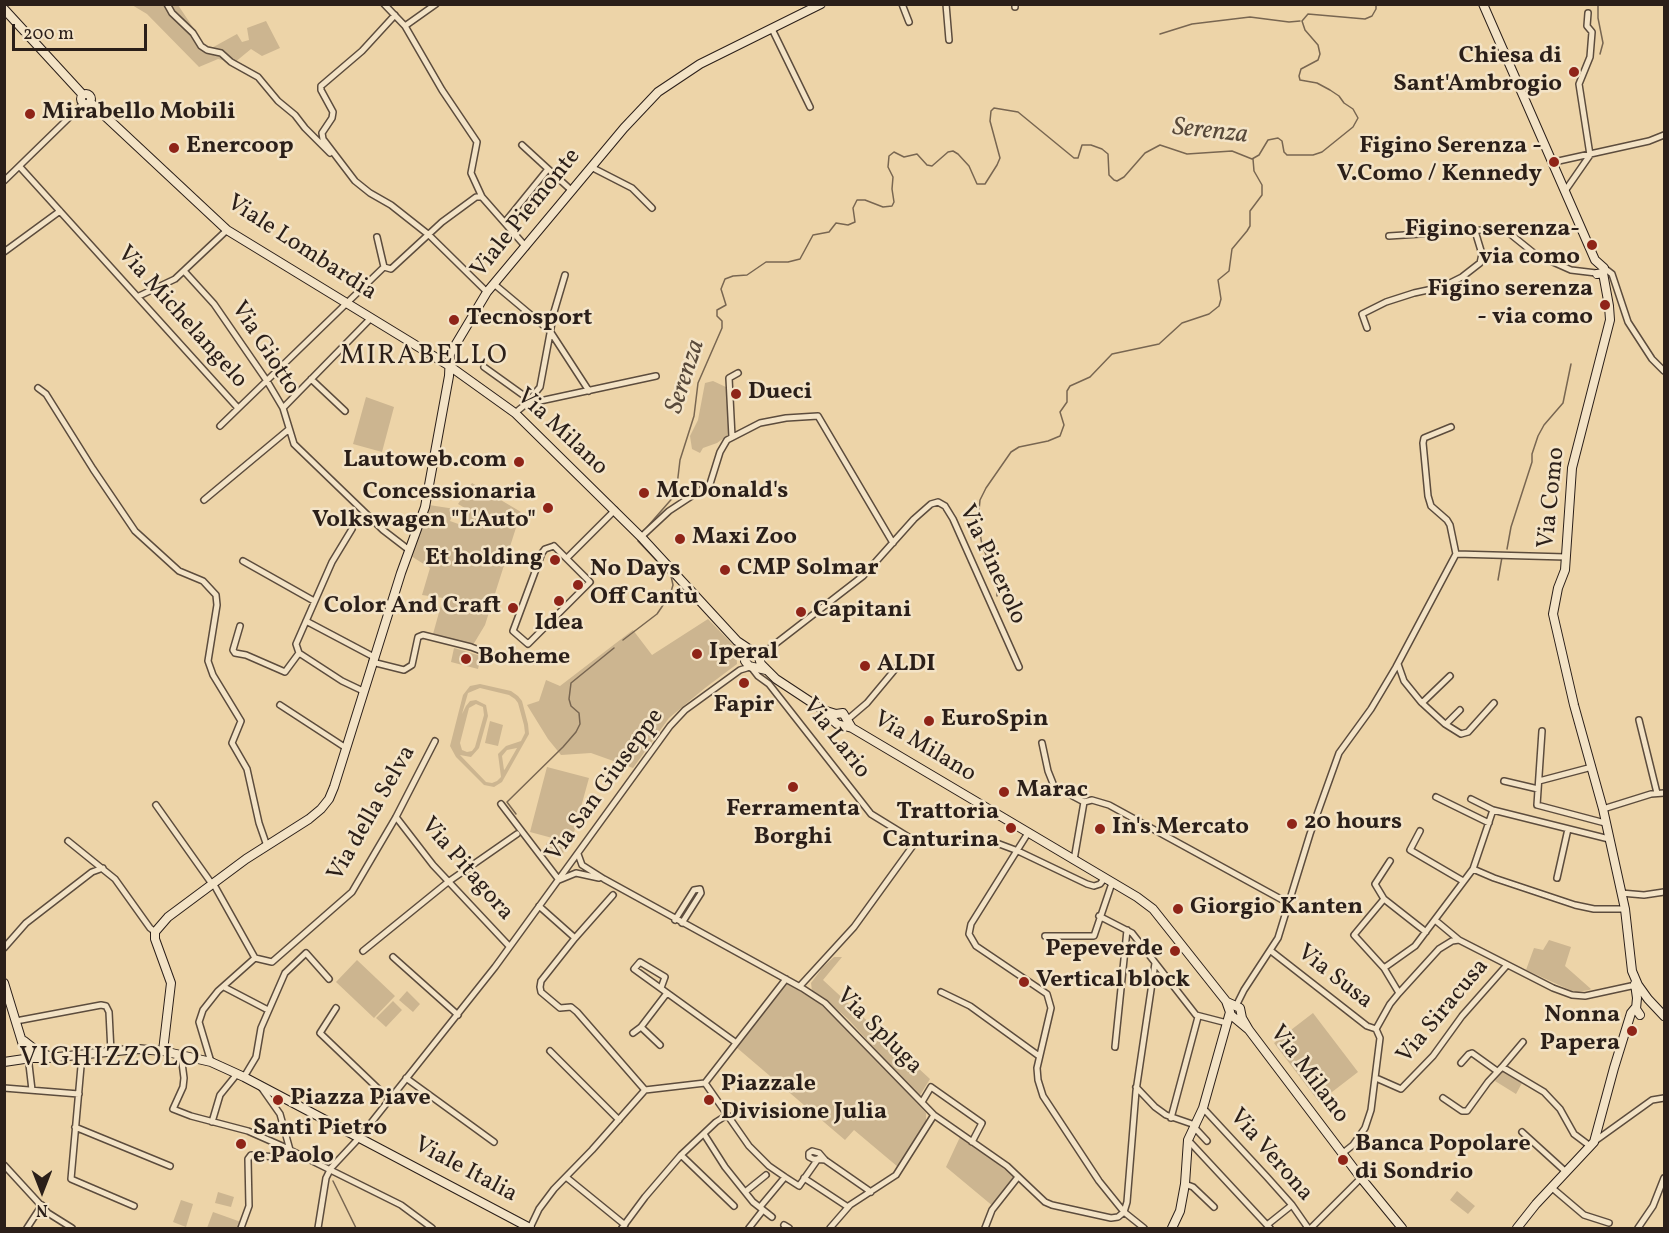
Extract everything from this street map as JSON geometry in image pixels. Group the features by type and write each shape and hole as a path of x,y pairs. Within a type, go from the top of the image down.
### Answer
{"street":[{"path":"167,4 172,13 193,33 201,46 221,53 231,62 258,76 278,101 295,114 305,128 334,155"},
{"path":"384,4 405,26 442,90 477,142 471,173 482,197 526,247"},
{"path":"405,26 436,4"},
{"name":"Viale Piemonte","path":"155,932 168,917 246,858 309,819 321,809 334,787 373,659 425,507 449,376 450,354 487,292 571,190 652,98 700,64 821,4"},
{"path":"902,4 909,22"},
{"path":"946,4 949,40"},
{"name":"Via Como","path":"1484,4 1592,250 1607,295 1610,320 1572,468 1565,570 1558,588 1553,614 1574,705 1603,809 1625,909 1637,1009"},
{"name":"Viale Lombardia","path":"4,9 85,100 227,230 448,365"},
{"path":"1565,191 1590,154 1579,84 1590,57 1592,32 1587,26 1588,13"},
{"path":"395,15 362,51 321,86 333,112 322,134 323,140 355,181 391,205 429,235 487,292"},
{"path":"772,29 810,107"},
{"path":"4,182 85,100"},
{"path":"1654,139 1665,129"},
{"path":"1554,162 1665,135"},
{"path":"522,145 571,190"},
{"name":"Via Michelangelo","path":"20,167 238,408 384,267 390,269 429,235"},
{"path":"591,167 632,188 652,208"},
{"path":"505,222 548,169"},
{"path":"1561,180 1572,180"},
{"path":"429,235 464,205 476,197 482,197"},
{"path":"4,252 60,211"},
{"path":"1389,236 1497,229 1509,233 1535,254 1571,270 1599,270 1612,274 1628,322 1652,359 1665,371"},
{"path":"139,296 175,279 227,230"},
{"path":"1367,328 1362,314 1414,293 1442,287 1462,277 1480,263 1482,254 1475,231"},
{"path":"377,237 384,267"},
{"name":"Via Giotto","path":"184,271 219,311 267,381 283,408 294,444 383,530 409,550"},
{"path":"515,413 540,387 550,331 565,274"},
{"path":"494,284 550,331 589,391"},
{"path":"283,408 372,318"},
{"name":"Via Milano","path":"448,365 515,413 615,510 754,661 791,691 844,720 1074,860 1104,879 1110,887 1137,897 1156,912 1402,1228"},
{"path":"484,367 528,402 656,376"},
{"path":"732,437 729,378 738,373"},
{"path":"311,379 345,411"},
{"path":"38,388 46,394 135,531 179,571 203,581 216,595 217,605 208,661 213,675 241,720 232,743 247,770 259,823 267,846"},
{"path":"220,426 238,408"},
{"path":"640,536 669,511 710,484 720,452 727,440 760,423 786,418 818,416 893,543 863,576 754,661"},
{"path":"1172,1228 1180,1211 1185,1184 1188,1140 1203,1108 1227,1023 1235,1011 1241,994 1280,934 1310,834 1339,753 1371,709 1397,666 1455,554 1450,525 1431,506 1428,496 1423,443 1424,438 1451,427"},
{"path":"204,500 288,430"},
{"name":"Via Pinerolo","path":"893,543 919,514 932,504 938,502 949,511 1019,667"},
{"name":"Via Milano","path":"567,558 615,510"},
{"name":"Via Milano","path":"605,520 616,518 640,536"},
{"path":"352,529 332,562 296,644 299,652 342,681 363,691"},
{"path":"554,546 567,558 590,582 528,644 513,631 542,553 545,549 554,546"},
{"path":"1455,554 1566,557"},
{"path":"243,561 314,601"},
{"path":"306,621 373,659 404,670 412,665 418,637 423,635 471,647 502,659"},
{"path":"240,626 233,650 238,655 246,655 285,672 299,652"},
{"name":"Via San Giuseppe","path":"331,1168 359,1138 458,1015 679,716 754,661"},
{"name":"Via Lario","path":"754,661 769,684 871,814 910,838 917,840 986,839 1094,886 1110,887"},
{"path":"1397,666 1404,681 1422,703 1461,734 1468,732 1494,703"},
{"path":"844,720 867,703 897,667"},
{"path":"1422,703 1450,676"},
{"path":"280,705 346,748"},
{"path":"1446,724 1460,710"},
{"path":"1639,720 1658,793"},
{"path":"1542,731 1537,805 1605,823"},
{"name":"Via della Selva","path":"255,958 272,962 352,892 396,817 435,741"},
{"path":"1042,743 1054,786 1083,802 1092,800 1109,805 1288,903"},
{"path":"1539,781 1592,766"},
{"path":"1504,781 1538,789"},
{"path":"1603,809 1665,793"},
{"path":"1436,797 1489,823"},
{"path":"1471,799 1493,810 1609,839"},
{"path":"1074,860 1083,802"},
{"name":"Via San Giuseppe","path":"501,804 559,880"},
{"path":"156,805 213,884 255,958 203,1010 199,1022 211,1062"},
{"path":"1384,968 1415,946 1473,869 1493,810"},
{"name":"Via Pitagora","path":"396,817 425,856 509,946"},
{"path":"1557,878 1568,829"},
{"path":"1420,831 1410,850 1463,881"},
{"path":"1028,832 971,924 969,934 976,946 1047,994 1051,1008 1037,1073 1043,1096 1094,1175 1124,1212 1144,1228"},
{"path":"363,951 448,882 517,834"},
{"path":"800,986 854,927 917,840"},
{"path":"68,842 115,879 155,932 155,939 171,982 163,1051"},
{"name":"Via Spluga","path":"578,854 582,865 604,879 675,920 800,986 825,1003 934,1115 1007,1166 1048,1204 1115,1218 1124,1212"},
{"path":"1390,861 1375,884 1384,899 1426,932"},
{"path":"559,880 576,873 570,864"},
{"path":"4,948 26,922 92,872 103,868"},
{"path":"1473,869 1575,905 1594,909 1625,909"},
{"name":"Via Spluga","path":"576,873 604,879"},
{"path":"1094,886 1100,884 1104,879"},
{"path":"1045,936 1092,937 1096,934 1099,916 1110,887"},
{"path":"675,920 694,890 700,889 701,893 682,923"},
{"path":"1621,893 1644,895 1665,892"},
{"path":"613,895 575,938 541,981 540,987 541,992 560,1008 571,1007 577,1012 645,1089"},
{"path":"1384,899 1354,935 1384,968 1399,993"},
{"path":"539,906 575,938"},
{"path":"1099,916 1127,930 1198,1017 1227,1023"},
{"path":"1435,920 1460,940 1553,988 1572,995 1586,996 1635,985 1665,1016"},
{"path":"1115,1047 1127,930"},
{"path":"1343,1153 1353,1145 1365,1128 1371,1110 1380,1038 1376,1029 1390,1004 1439,949 1452,940 1460,940"},
{"name":"Via Susa","path":"1271,951 1367,1026 1376,1029"},
{"path":"212,1122 220,1095 256,1057 261,1028 285,973 306,953 329,979"},
{"path":"393,957 458,1015"},
{"path":"661,988 665,976 640,962 634,969 735,1042"},
{"path":"1124,1212 1130,1180 1136,1087 1155,963"},
{"name":"Via Siracusa","path":"1376,1078 1401,1089 1433,1056 1462,1016 1507,965"},
{"path":"526,1227 554,1189 645,1089 705,1083 786,979"},
{"path":"4,983 20,1037 30,1056 32,1090"},
{"path":"224,987 268,1010"},
{"path":"941,992 970,1006 1039,1056"},
{"path":"633,1033 641,1027 667,993"},
{"path":"1592,1144 1630,1016 1643,1000 1651,1003"},
{"path":"1650,1015 1653,1010 1651,1003"},
{"path":"16,1021 101,1005 106,1006 109,1012 111,1052"},
{"path":"336,1008 320,1033 390,1100"},
{"path":"1637,1009 1644,1017 1655,1013 1665,1016"},
{"path":"1171,1118 1198,1017"},
{"path":"641,1027 660,1046"},
{"path":"1443,1098 1461,1111 1467,1111 1523,1042"},
{"path":"4,1062 30,1056 57,1057 137,1049 163,1051 211,1062 259,1085 280,1114 290,1150"},
{"path":"550,1051 619,1120"},
{"path":"1461,1063 1468,1054 1472,1053 1533,1085 1544,1092 1560,1109 1574,1134 1592,1144"},
{"path":"82,1054 71,1179 134,1206"},
{"path":"181,1055 183,1088 173,1109 248,1131 331,1168 401,1205 432,1228"},
{"path":"406,1078 494,1142"},
{"path":"705,1083 749,1146 785,1178 799,1186 818,1159"},
{"name":"Viale Italia","path":"259,1085 526,1227"},
{"path":"922,1102 931,1087 982,1123 972,1142"},
{"path":"1136,1087 1155,1107 1171,1118 1194,1126 1207,1141"},
{"path":"4,1088 79,1094"},
{"path":"1518,1228 1536,1204 1592,1144 1652,1100 1665,1098"},
{"name":"Via Verona","path":"1203,1108 1292,1205 1309,1228"},
{"path":"566,1176 623,1227 681,1155 727,1115"},
{"path":"830,1228 848,1206 896,1175 934,1115"},
{"path":"75,1127 170,1166"},
{"path":"1522,1132 1566,1172"},
{"path":"704,1134 725,1167 745,1192 772,1217"},
{"path":"1188,1140 1268,1227 1292,1205"},
{"path":"241,1228 249,1206 248,1159 251,1155 276,1157 282,1146"},
{"path":"825,1160 809,1157 809,1153 812,1151 819,1153 825,1160 871,1192"},
{"path":"681,1155 734,1206"},
{"path":"4,1165 48,1213 72,1228"},
{"path":"318,1228 326,1178 331,1168"},
{"path":"745,1192 766,1175"},
{"path":"985,1228 992,1210 1018,1176"},
{"path":"749,1228 785,1178"},
{"path":"804,1178 848,1206"},
{"path":"1309,1228 1361,1178"},
{"path":"1638,1228 1662,1195 1665,1178"},
{"path":"1185,1184 1193,1187 1214,1207"},
{"path":"1551,1187 1584,1215 1609,1223"},
{"path":"27,1228 42,1205"}],"shaded area":[{"path":"132,5 178,5 208,50 237,34 242,42 249,40 247,28 266,21 280,48 262,56 251,49 234,63 218,59 199,67 147,14"},
{"path":"713,381 728,388 730,431 717,443 703,448 700,453 692,449 690,436 698,420 705,383"},
{"path":"366,397 394,407 382,452 353,444"},
{"path":"472,483 521,512 485,625 473,645 433,634 443,598 422,595 430,568 411,556 429,505 455,509 450,521 464,526 470,511 458,504"},
{"path":"708,619 736,648 737,664 669,718 633,768 591,753 561,755 527,705 539,701 546,680 560,686 633,630 652,655"},
{"name":"Boheme","path":"454,648 481,656 478,669 451,662"},
{"path":"480,684 511,691 522,701 528,724 529,734 502,782 494,787 484,785 456,757 450,746 463,695 470,686","holes":["480,688 509,695 518,703 524,725 525,733 521,741 506,746 498,754 501,777 492,783 486,782 460,755 471,757 479,748 488,716 486,705 476,700 470,701 462,714 468,693","476,704 483,707 484,715 475,747 472,751 467,752 462,750 460,743 469,708","517,748 504,770 502,756 507,750"]},
{"path":"490,721 503,725 498,746 485,743"},
{"path":"547,767 589,778 571,843 530,832"},
{"path":"547,842 565,847 562,857 544,852"},
{"path":"1549,940 1571,947 1565,966 1591,989 1577,992 1570,990 1526,970 1534,948 1543,950"},
{"path":"834,957 842,957 823,980 930,1079 919,1097 848,1019 812,991 811,983"},
{"path":"357,960 395,996 374,1018 336,982"},
{"path":"786,983 819,1003 846,1027 926,1113 926,1121 898,1167 854,1130 845,1140 736,1047"},
{"path":"407,991 420,1004 413,1012 399,1000"},
{"path":"393,1001 402,1010 386,1027 376,1018"},
{"path":"1313,1013 1358,1072 1319,1102 1274,1043"},
{"path":"1501,1070 1522,1083 1516,1094 1495,1081"},
{"path":"960,1137 988,1155 1014,1178 994,1207 946,1167"},
{"path":"1457,1191 1475,1206 1468,1214 1450,1200"},
{"path":"218,1192 234,1197 231,1207 215,1203"},
{"path":"181,1200 193,1204 186,1227 173,1222"},
{"path":"213,1212 241,1222 238,1228 207,1228"}],"waterway":[{"name":"Serenza","path":"641,534 676,494 680,460 694,416 698,383 722,328 722,321 717,316 717,310 726,305 721,289 725,279 747,275 766,262 788,262 800,259 813,235 829,232 836,223 848,225 855,222 853,208 857,200 865,200 883,207 892,206 894,202 893,177 888,167 889,156 894,152 904,157 917,154 927,165 932,166 948,152 953,151 969,166 977,184 985,184 1000,158 990,121 991,111 994,108 1018,112 1074,158 1078,158 1082,145 1102,149 1108,154 1109,175 1117,181 1124,177 1145,153 1160,145 1187,154 1232,151 1252,159 1259,155 1268,140 1278,138 1282,141 1284,152 1287,155 1313,155 1322,152 1353,127 1358,118 1353,109 1330,90 1317,83 1300,80 1301,69 1318,60 1320,54 1318,45 1305,30 1302,21 1308,14 1365,19 1372,16 1376,4"},
{"path":"1598,4 1603,43 1600,54"},
{"path":"1160,34 1192,24 1250,17 1289,22 1300,21"},
{"path":"997,596 997,583 982,545 978,521 980,500 986,488 1011,452 1019,447 1060,436 1064,425 1060,412 1067,402 1067,391 1070,386 1090,377 1112,354 1159,344 1182,323 1209,314 1219,306 1221,299 1218,280 1229,271 1232,249 1250,226 1250,211 1262,195 1262,185 1254,171 1253,159"},
{"path":"1507,549 1511,527 1538,436 1544,425 1563,403 1571,364"},
{"name":"Serenza","path":"623,640 657,614 670,595 673,585 671,576 638,541 639,538"},
{"path":"1498,580 1502,557"},
{"name":"Serenza","path":"516,814 507,802 563,747 580,724 579,713 571,706 569,699 571,683 614,648"},
{"name":"Serenza","path":"333,1181 356,1228"}],"place":[{"name":"Chiesa di Sant'Ambrogio","path":"1574,72"},
{"name":"Mirabello Mobili","path":"30,114"},
{"name":"Enercoop","path":"174,148"},
{"name":"Figino Serenza - V.Como / Kennedy","path":"1554,162"},
{"name":"Figino serenza- via como","path":"1592,245"},
{"name":"Figino serenza - via como","path":"1605,305"},
{"name":"Tecnosport","path":"454,320"},
{"name":"Dueci","path":"736,394"},
{"name":"Lautoweb.com","path":"519,462"},
{"name":"McDonald's","path":"644,493"},
{"name":"Concessionaria Volkswagen \"L'Auto\"","path":"548,508"},
{"name":"Maxi Zoo","path":"680,539"},
{"name":"Et holding","path":"555,560"},
{"name":"CMP Solmar","path":"725,570"},
{"name":"No Days Off Cantù","path":"578,585"},
{"name":"Idea","path":"559,601"},
{"name":"Color And Craft","path":"513,608"},
{"name":"Capitani","path":"801,612"},
{"name":"Iperal","path":"697,654"},
{"name":"Boheme","path":"466,659"},
{"name":"ALDI","path":"865,666"},
{"name":"Fapir","path":"744,683"},
{"name":"EuroSpin","path":"929,721"},
{"name":"Ferramenta Borghi","path":"793,787"},
{"name":"Marac","path":"1004,792"},
{"name":"20 hours","path":"1292,824"},
{"name":"Trattoria Canturina","path":"1011,828"},
{"name":"In's Mercato","path":"1100,829"},
{"name":"Giorgio Kanten","path":"1178,909"},
{"name":"Pepeverde","path":"1175,951"},
{"name":"Vertical block","path":"1024,982"},
{"name":"Nonna Papera","path":"1632,1031"},
{"name":"Piazza Piave","path":"278,1100"},
{"name":"Piazzale Divisione Julia","path":"709,1100"},
{"name":"Santi Pietro e Paolo","path":"241,1144"},
{"name":"Banca Popolare di Sondrio","path":"1343,1160"}],"district":[{"name":"MIRABELLO","path":"424,358"},
{"name":"VIGHIZZOLO","path":"110,1060"}]}
